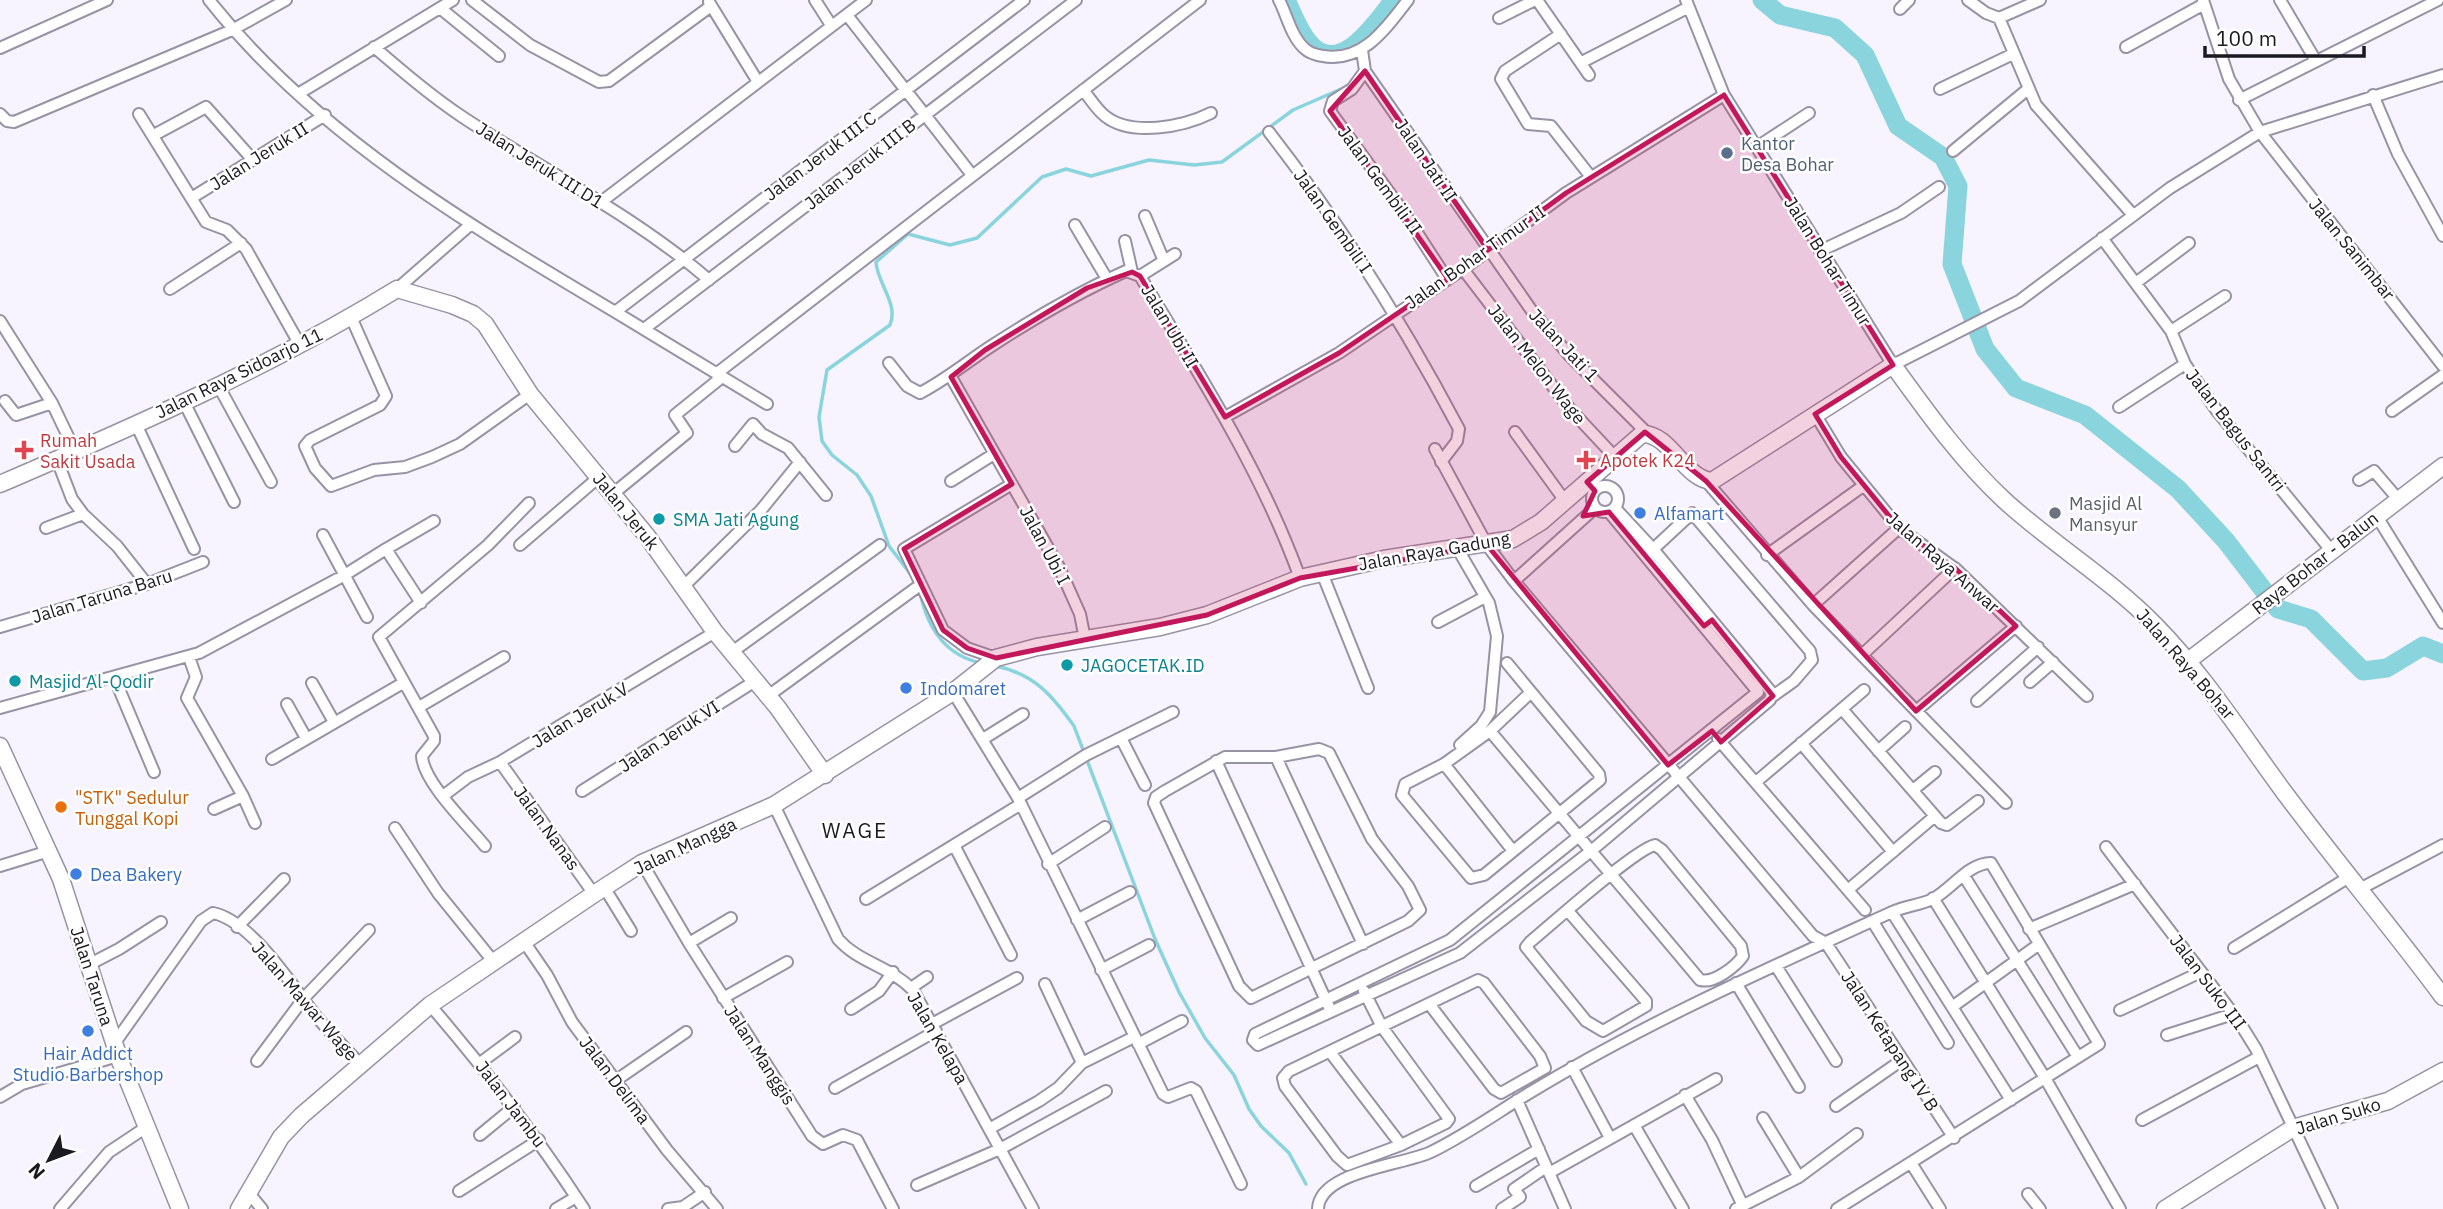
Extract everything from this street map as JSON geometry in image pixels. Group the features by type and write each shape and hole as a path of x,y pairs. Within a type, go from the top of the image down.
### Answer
{"street":[{"path":"0,48 107,0"},
{"path":"209,0 232,30 298,94 360,145 470,225 767,404"},
{"path":"0,114 7,121 14,122 232,30 286,0"},
{"path":"298,94 453,0"},
{"path":"472,0 530,45 599,82 609,81 710,3 758,82"},
{"path":"816,0 831,25"},
{"path":"601,202 866,0"},
{"name":"Jalan Jeruk III C","path":"615,312 1024,0"},
{"name":"Jalan Jeruk III B","path":"644,329 1076,0"},
{"path":"614,493 687,433 675,415 719,375 972,175 1200,0"},
{"path":"1279,0 1304,48 1328,57 1357,53 1408,0"},
{"path":"1499,18 1536,0 1589,75"},
{"path":"1900,9 1909,0"},
{"path":"1968,0 1986,13 2000,18 2040,0"},
{"path":"2280,0 2316,61"},
{"path":"2239,100 2438,0"},
{"path":"2126,47 2203,2"},
{"name":"Jalan Sanimbar","path":"2203,2 2222,61 2239,100 2260,132 2443,366"},
{"path":"1582,62 1686,4"},
{"name":"Jalan Bohar Timur","path":"1686,4 1724,95 1819,251 1893,365"},
{"path":"440,8 499,57"},
{"path":"847,15 972,175"},
{"path":"2000,18 2028,89 2044,115 2133,215"},
{"path":"1561,34 1505,71 1501,79 1527,123 1533,127 1551,126 1591,177"},
{"name":"Jalan Jeruk III D1","path":"374,47 462,117 601,202 684,259 709,280"},
{"path":"1357,53 1365,71"},
{"path":"1940,89 2014,54"},
{"name":"Jalan Jati II","path":"1365,71 1488,250"},
{"name":"Jalan Gembili II","path":"1365,71 1352,89 1333,101 1330,111 1405,214 1447,279"},
{"path":"1706,481 1719,479 1893,365 2019,301 2170,188 2260,132 2443,75"},
{"path":"1953,151 2028,89"},
{"path":"1083,90 1104,115 1119,124 1170,127 1211,113"},
{"name":"Jalan Bohar Timur II","path":"1224,417 1339,353 1394,313 1463,269 1591,177 1724,95"},
{"path":"2373,95 2399,154 2443,236"},
{"path":"154,135 206,107 253,160"},
{"path":"1757,147 1809,113"},
{"name":"Jalan Jeruk II","path":"139,114 209,224 227,230 241,243 300,345"},
{"name":"Jalan Jeruk II","path":"193,197 325,115"},
{"name":"Jalan Gembili I","path":"1269,132 1329,210 1394,313 1459,429 1457,441 1441,462"},
{"path":"1819,251 1901,213 1940,187"},
{"path":"1144,216 1164,261"},
{"path":"397,289 470,225"},
{"path":"1074,225 1107,279"},
{"name":"Jalan Bagus Santri","path":"2102,239 2137,282 2171,331 2185,363 2217,411 2330,549"},
{"path":"1125,241 1136,274 1175,254"},
{"path":"170,289 241,243"},
{"path":"2137,282 2189,243"},
{"name":"Jalan Jati 1","path":"1488,250 1531,311 1569,355 1648,434"},
{"name":"Jalan Melon Wage","path":"1463,269 1570,409 1614,456"},
{"name":"Jalan Ubi II","path":"889,363 907,386 920,393 951,377 1043,312 1126,271 1136,274 1224,417 1260,484 1300,578"},
{"name":"Jalan Raya Sidoarjo 11","path":"0,484 184,402 300,345 397,289"},
{"name":"Jalan Jeruk","path":"397,289 452,305 479,318 530,394 614,493 715,632 768,696 825,775"},
{"path":"2171,331 2225,296"},
{"path":"351,317 386,396 380,405 310,440 305,446 315,468 331,486 374,470 405,467 460,444 530,394"},
{"path":"0,321 52,403 75,452"},
{"path":"2119,408 2185,363"},
{"name":"Jalan Raya Bohar","path":"1893,365 1940,430 1983,479 2019,513 2127,598 2216,693 2353,884 2443,997"},
{"path":"2392,411 2443,375"},
{"path":"951,377 995,454 951,481"},
{"path":"218,385 271,482"},
{"path":"5,401 16,415 52,403"},
{"path":"184,402 234,502"},
{"name":"Jalan Raya Anwar","path":"1815,414 1863,486 1899,528 1935,558 1955,568 2087,696"},
{"path":"136,424 194,549"},
{"path":"735,446 753,424 762,433 788,448 827,495"},
{"path":"1515,432 1565,501"},
{"path":"1648,434 1706,481 1767,555 1813,605 2006,803"},
{"name":"Jalan Raya Gadung","path":"953,692 992,661 1037,647 1160,627 1207,615 1300,578 1322,573 1456,546 1487,545 1513,539 1541,522 1565,501 1591,486 1614,456 1636,438 1648,434"},
{"name":"Jalan Ketapang IV B","path":"1435,449 1487,545 1514,581 1813,936 1826,943 1954,1138"},
{"name":"Jalan Ubi I","path":"995,454 1059,567 1080,614 1085,639"},
{"path":"57,460 72,499 83,514 117,546 147,584"},
{"path":"684,586 761,510 800,462"},
{"name":"Raya Bohar - Balun","path":"2188,661 2330,549 2443,466"},
{"path":"2359,480 2374,471 2398,499"},
{"path":"520,545 599,477"},
{"path":"992,661 967,648 943,630 904,549 1012,484"},
{"path":"1595,508 1591,486 1607,487 1615,491 1618,500 1612,510"},
{"path":"1767,555 1863,486"},
{"path":"485,846 443,796 423,765 422,756 434,741 434,736 379,637 488,545 529,503"},
{"path":"1514,581 1595,508 1612,510 1773,696"},
{"path":"1650,552 1692,513 1811,651 1812,660 1805,671 1591,851 1460,953 1367,998 1259,1045 1255,1043 1255,1034 1451,940 1758,691 1708,623"},
{"path":"46,528 83,514"},
{"path":"2376,515 2443,623"},
{"path":"0,708 189,657 343,576 434,521"},
{"path":"1813,605 1899,528"},
{"path":"323,536 367,617"},
{"path":"732,652 880,545"},
{"path":"1455,750 1481,726 1490,712 1497,636 1485,597 1456,546"},
{"path":"386,549 421,603"},
{"name":"Jalan Taruna Baru","path":"0,627 147,584 203,562"},
{"path":"1862,655 1955,568"},
{"path":"1322,573 1368,688"},
{"path":"768,696 916,588"},
{"path":"1438,622 1485,597"},
{"path":"1916,711 2016,626"},
{"name":"Jalan Jeruk V","path":"443,796 468,777 500,762 715,632"},
{"path":"1977,701 2038,647"},
{"path":"189,657 196,677 187,698 243,796 255,823"},
{"path":"419,707 504,657"},
{"path":"2030,682 2053,662"},
{"path":"1507,663 1529,694 1599,774 1597,785 1484,875 1471,878 1402,795 1405,784 1444,764 1490,730 1529,694"},
{"path":"114,677 154,772"},
{"name":"Jalan Jeruk VI","path":"583,791 755,681"},
{"path":"312,683 334,722"},
{"path":"272,759 403,683"},
{"path":"1756,782 1864,690"},
{"path":"953,692 984,739 1019,801 1163,1094 1168,1097 1191,1088 1196,1091 1241,1184"},
{"name":"Jalan Mangga","path":"361,1065 430,1005 493,961 525,943 599,890 642,863 774,805 953,692"},
{"path":"287,704 306,738"},
{"path":"1842,709 1935,816 1947,825 1978,801"},
{"path":"866,898 954,845 1086,755 1173,712"},
{"path":"984,739 1023,714"},
{"path":"1878,751 1905,727"},
{"path":"1490,730 1612,876 1703,982 1737,964 1743,956 1741,946 1655,845 1642,850 1612,876 1568,911 1530,942 1527,950 1596,1030 1611,1029 1646,1006 1646,1001 1568,911"},
{"path":"1712,731 1865,910"},
{"path":"1121,737 1145,785"},
{"path":"1801,743 1893,852"},
{"name":"Jalan Taruna","path":"0,746 49,851 116,1050 145,1128 180,1209"},
{"path":"1327,750 1371,839 1419,904 1418,914 1255,997 1245,994 1154,803 1156,797 1216,761 1234,755 1276,757 1327,750"},
{"path":"1276,757 1363,944"},
{"path":"1216,761 1332,1013"},
{"name":"Jalan Nanas","path":"500,762 631,931"},
{"path":"1444,764 1513,851"},
{"path":"1913,790 1935,772"},
{"path":"214,809 243,796"},
{"name":"Jalan Kelapa","path":"774,805 838,939 855,956 893,972 911,988 1033,1209"},
{"path":"1849,889 1935,816"},
{"path":"1048,864 1105,827"},
{"path":"395,828 438,893 493,961"},
{"path":"954,845 1011,955"},
{"path":"2234,948 2353,884 2443,845"},
{"name":"Jalan Suko III","path":"2106,847 2232,1014 2259,1057 2332,1209"},
{"path":"0,866 49,851"},
{"name":"Jalan Manggis","path":"642,863 723,998 812,1136 823,1144 843,1135 857,1140 893,1209"},
{"path":"1318,1209 1325,1192 1379,1166 1430,1153 1572,1067 1680,1008 1892,912 1933,898 1986,863 1993,864 2038,946 2099,1044 1954,1138 1891,1172 1837,1209"},
{"path":"1964,876 2078,1056"},
{"path":"237,927 284,879"},
{"path":"2029,929 2135,884"},
{"path":"1514,888 1525,902"},
{"path":"1077,920 1130,892"},
{"path":"1933,898 2045,1078 2120,1209"},
{"path":"1892,912 2011,1100"},
{"name":"Jalan Mawar Wage","path":"116,1050 205,916 213,913 225,915 273,958 331,1034 361,1065"},
{"path":"689,943 731,918"},
{"path":"88,965 161,922"},
{"path":"1873,922 1948,1043"},
{"path":"257,1061 304,999 369,930"},
{"path":"1451,940 1460,953"},
{"name":"Jalan Delima","path":"525,943 547,975 572,1022 667,1150 718,1209"},
{"path":"1101,970 1149,946"},
{"path":"1952,1007 2038,946"},
{"path":"723,998 787,962"},
{"path":"1776,966 1836,1061"},
{"path":"851,1009 879,991 893,972"},
{"path":"2120,1010 2201,972"},
{"path":"911,988 927,977"},
{"path":"835,1088 1017,978"},
{"path":"1361,984 1382,1027 1449,1119 1401,1145 1350,1165 1337,1156 1285,1086 1283,1078 1289,1071 1331,1052 1382,1027 1430,1005 1474,981 1481,981 1540,1056 1545,1068 1501,1093 1494,1089 1430,1005"},
{"path":"1736,983 1799,1087"},
{"path":"1045,984 1082,1063"},
{"name":"Jalan Jambu","path":"430,1005 480,1063 539,1140 584,1209"},
{"path":"2167,1035 2232,1014"},
{"path":"989,1129 1039,1101 1082,1063 1182,1021"},
{"path":"615,1080 686,1032"},
{"path":"480,1063 515,1037"},
{"path":"1,1095 22,1084 116,1050"},
{"path":"1331,1052 1401,1145"},
{"path":"2143,1120 2259,1057"},
{"path":"1836,1106 1902,1060"},
{"path":"239,1209 281,1138 301,1116 361,1065"},
{"path":"1572,1067 1611,1138"},
{"name":"Jalan Suko","path":"2165,1209 2293,1128 2388,1101 2443,1071"},
{"path":"1502,1209 1520,1197 1514,1189 1716,1079"},
{"path":"917,1185 1000,1149 1105,1091"},
{"path":"1685,1095 1712,1140 1739,1208 1799,1177 1857,1134"},
{"path":"1517,1100 1565,1209"},
{"path":"480,1135 514,1107"},
{"path":"1763,1118 1799,1177"},
{"path":"1634,1125 1683,1209"},
{"path":"61,1209 109,1152 145,1128"},
{"path":"459,1191 539,1140"},
{"path":"1476,1186 1538,1149"},
{"path":"1911,1163 1940,1209"},
{"path":"248,1192 262,1209"},
{"path":"668,1209 683,1207 705,1192"},
{"path":"2028,1194 2040,1209"},
{"path":"72,1195 78,1209"},
{"path":"556,1209 576,1197"}],"highlighted area":[{"path":"1365,71 1488,250 1566,193 1724,95 1893,365 1815,414 1841,457 1899,528 1955,568 2016,626 1916,711 1706,481 1645,432 1587,482 1595,491 1583,516 1609,512 1704,626 1712,620 1773,696 1721,742 1712,731 1668,765 1487,545 1300,578 1207,615 996,658 967,648 943,630 904,549 1012,484 951,377 985,350 1087,288 1132,272 1140,276 1225,417 1339,353 1448,279 1330,111"}],"waterway":[{"path":"1286,0 1310,44 1322,53 1334,54 1346,51 1357,43 1394,0"},
{"path":"1762,0 1780,15 1835,28 1865,55 1898,126 1943,157 1958,186 1952,264 1985,349 2016,388 2085,415 2178,489 2226,541 2278,609 2311,619 2363,671 2387,668 2423,646 2443,654"},
{"path":"912,576 889,546 871,496 857,475 832,455 822,441 819,417 827,370 890,325 892,309 876,262 908,234 950,245 977,238 1042,177 1066,169 1091,176 1149,160 1194,165 1222,162 1293,110 1348,86"},
{"path":"920,592 927,617 939,638 957,653 981,663"},
{"path":"996,666 1032,680 1050,696 1074,726 1155,939 1179,992 1205,1038 1234,1075 1249,1109 1261,1126 1289,1153 1306,1184"}],"place":[{"name":"Kantor Desa Bohar","path":"1727,153"},
{"name":"Rumah Sakit Usada","path":"24,450"},
{"name":"Apotek K24","path":"1586,460"},
{"name":"Alfamart","path":"1640,513"},
{"name":"Masjid Al Mansyur","path":"2055,513"},
{"name":"SMA Jati Agung","path":"659,519"},
{"name":"JAGOCETAK.ID","path":"1067,665"},
{"name":"Masjid Al-Qodir","path":"15,681"},
{"name":"Indomaret","path":"906,688"},
{"name":"\"STK\" Sedulur Tunggal Kopi","path":"61,807"},
{"name":"Dea Bakery","path":"76,874"},
{"name":"Hair Addict Studio Barbershop","path":"88,1031"}],"district":[{"name":"WAGE","path":"855,830"}]}
